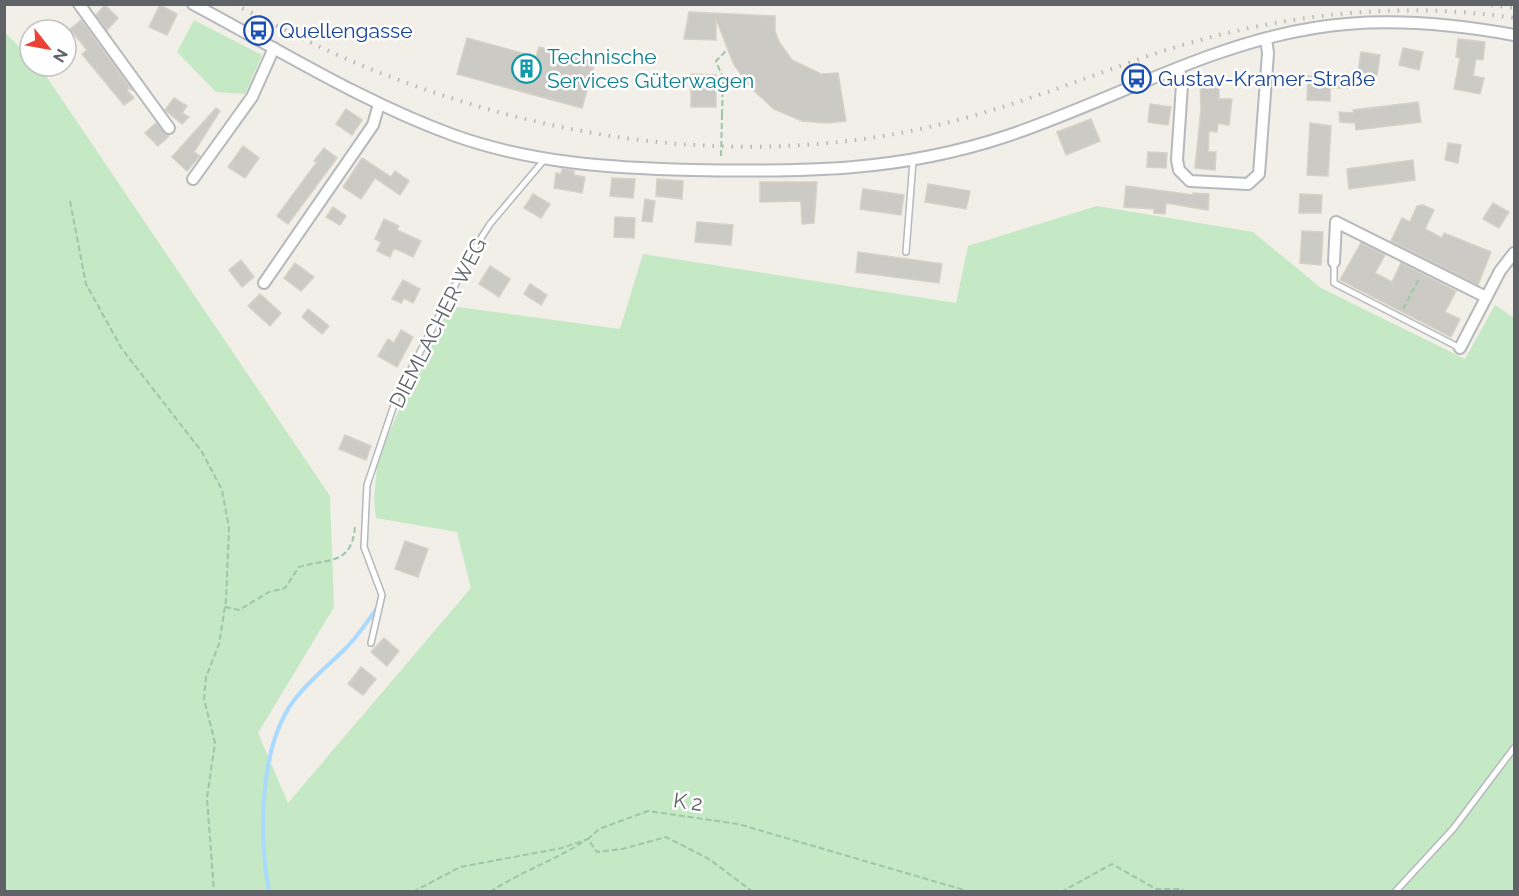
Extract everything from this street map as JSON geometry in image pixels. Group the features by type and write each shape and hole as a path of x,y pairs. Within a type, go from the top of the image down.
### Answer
{"street":[{"path":"79,4 169,128"},
{"path":"193,4 379,104 455,136 544,160 629,168 788,172 841,170 913,161 969,148 1010,135 1179,69 1266,39 1315,28 1354,23 1445,25 1515,35"},
{"path":"1179,69 1182,85 1177,160 1179,170 1190,181 1248,184 1259,174 1262,156 1268,53 1266,39"},
{"path":"193,179 252,97 274,48"},
{"path":"264,284 373,125 379,104"},
{"path":"1334,262 1336,222 1486,297"},
{"path":"1460,348 1500,271 1515,253"}],"lane":[{"name":"DIEMLACHER WEG","path":"371,643 382,596 364,547 367,485 397,396 474,249 490,224 544,160"},
{"path":"906,252 913,161"},
{"path":"1334,262 1334,283 1460,348"},
{"path":"1395,891 1453,829 1515,748"}],"path":[{"path":"722,156 723,78 716,62 726,51"},
{"path":"70,201 75,237 86,284 122,349 202,452 222,490 229,528 225,607 219,644 206,677 204,699 215,742 207,798 214,891"},
{"path":"1400,317 1425,266"},
{"path":"225,607 239,610 249,606 269,592 285,588 299,567 332,562 347,553 355,536 357,517 366,510"},
{"name":"K 2","path":"753,891 709,860 666,837 622,849 597,852 588,839 598,829 648,811 738,824 971,891"},
{"path":"413,891 460,867 562,848 588,839"},
{"path":"490,891 511,878 555,859 588,839"},
{"path":"1061,891 1112,864 1155,889 1185,891"}],"green space":[{"path":"194,20 262,55 245,94 216,92 177,52"},
{"path":"4,32 18,45 18,78 47,78 330,496 334,607 258,733 288,803 471,588 457,532 376,518 374,499 378,458 406,394 450,306 620,329 643,254 956,303 968,246 1097,206 1253,232 1321,288 1465,359 1495,305 1514,318 1514,891 5,891"}],"building":[{"path":"105,5 118,18 107,30 96,15"},
{"path":"160,5 177,14 167,35 149,27"},
{"path":"689,12 775,16 775,31 779,42 792,60 821,74 838,73 846,121 826,123 802,121 774,109 751,88 734,65 716,19 716,40 684,39"},
{"path":"81,20 133,91 129,88 127,90 134,98 124,105 82,54 87,50 78,39 78,22"},
{"name":"Technische Services Güterwagen","path":"467,38 536,57 539,47 595,62 582,108 457,74"},
{"path":"1458,39 1485,42 1483,60 1476,59 1473,76 1484,78 1480,94 1454,89 1460,58 1456,57"},
{"path":"1403,48 1423,52 1419,70 1399,65"},
{"path":"1361,52 1380,55 1377,75 1358,72"},
{"path":"691,74 716,75 716,107 691,107"},
{"path":"1308,76 1348,77 1348,88 1330,88 1330,101 1307,100"},
{"path":"1200,78 1219,78 1219,99 1232,99 1229,125 1218,123 1217,132 1209,131 1208,152 1216,152 1215,170 1195,168 1201,109"},
{"path":"174,98 187,106 182,113 189,117 182,124 165,110"},
{"path":"1418,102 1421,122 1356,130 1355,123 1340,122 1339,112 1354,113 1353,110"},
{"path":"1150,104 1171,107 1168,125 1148,122"},
{"path":"216,108 220,111 194,152 200,156 187,171 172,157"},
{"path":"346,109 362,120 352,135 336,124"},
{"path":"1091,119 1100,141 1066,155 1057,132"},
{"path":"156,123 169,136 158,146 145,133"},
{"path":"1310,123 1331,126 1328,176 1307,175"},
{"path":"1448,143 1461,145 1458,163 1445,160"},
{"path":"243,146 259,158 245,178 228,167"},
{"path":"324,148 337,158 288,224 277,216 317,162 314,161"},
{"path":"1148,152 1167,153 1166,168 1147,167"},
{"path":"362,158 391,177 395,171 409,181 400,195 375,178 361,199 343,187"},
{"path":"1413,160 1415,180 1349,189 1347,169"},
{"path":"562,169 574,171 574,175 585,177 582,193 554,188 556,173 561,174"},
{"path":"612,178 635,179 633,198 610,196"},
{"path":"657,179 683,181 682,199 656,196"},
{"path":"760,182 817,182 814,223 802,224 801,201 760,202"},
{"path":"928,184 970,191 966,209 925,202"},
{"path":"1126,186 1193,195 1193,193 1209,194 1208,210 1166,203 1165,214 1154,213 1154,209 1124,207"},
{"path":"863,189 904,195 901,215 860,209"},
{"path":"533,194 550,204 541,218 524,208"},
{"path":"1300,194 1322,195 1321,213 1299,213"},
{"path":"645,199 655,201 652,222 642,221"},
{"path":"1493,203 1509,212 1499,228 1483,219"},
{"path":"1423,205 1434,210 1425,229 1442,238 1444,233 1491,252 1478,285 1391,241 1402,218 1410,222 1417,206"},
{"path":"333,207 346,216 340,225 326,217"},
{"path":"615,217 635,218 634,238 614,237"},
{"path":"384,219 399,226 397,230 421,241 413,257 394,248 390,257 377,251 381,242 375,239"},
{"path":"697,222 733,225 731,245 695,242"},
{"path":"1302,231 1323,232 1321,265 1300,263"},
{"path":"1361,243 1385,255 1375,273 1392,282 1401,263 1456,291 1445,312 1460,319 1451,337 1340,280"},
{"path":"858,252 942,264 939,283 856,272"},
{"path":"241,260 254,277 242,287 229,270"},
{"path":"295,263 314,277 301,291 284,278"},
{"path":"490,266 510,279 499,297 479,284"},
{"path":"403,280 420,289 413,303 404,298 401,303 392,299"},
{"path":"530,284 547,295 541,305 524,294"},
{"path":"260,294 281,313 270,326 248,306"},
{"path":"308,309 329,326 322,334 302,317"},
{"path":"401,330 413,337 397,367 378,356 388,339 394,343"},
{"path":"345,435 371,446 366,460 339,449"},
{"path":"405,541 428,549 418,577 395,569"},
{"path":"384,638 399,651 387,666 371,652"},
{"path":"361,667 376,679 363,695 348,684"}],"waterway":[{"path":"269,892 264,846 264,794 273,745 281,722 298,695 351,643 378,607"}],"railway":[{"path":"234,4 351,61 461,101 531,120 603,135 675,144 748,147 820,144 893,134 965,118 1203,39 1291,20 1380,11 1469,13 1514,18"},
{"path":"1482,4 1514,8"}],"place":[{"name":"Quellengasse","path":"258,31"},
{"name":"Technische Services Güterwagen","path":"526,69"},
{"name":"Gustav-Kramer-Straße","path":"1137,79"}]}
